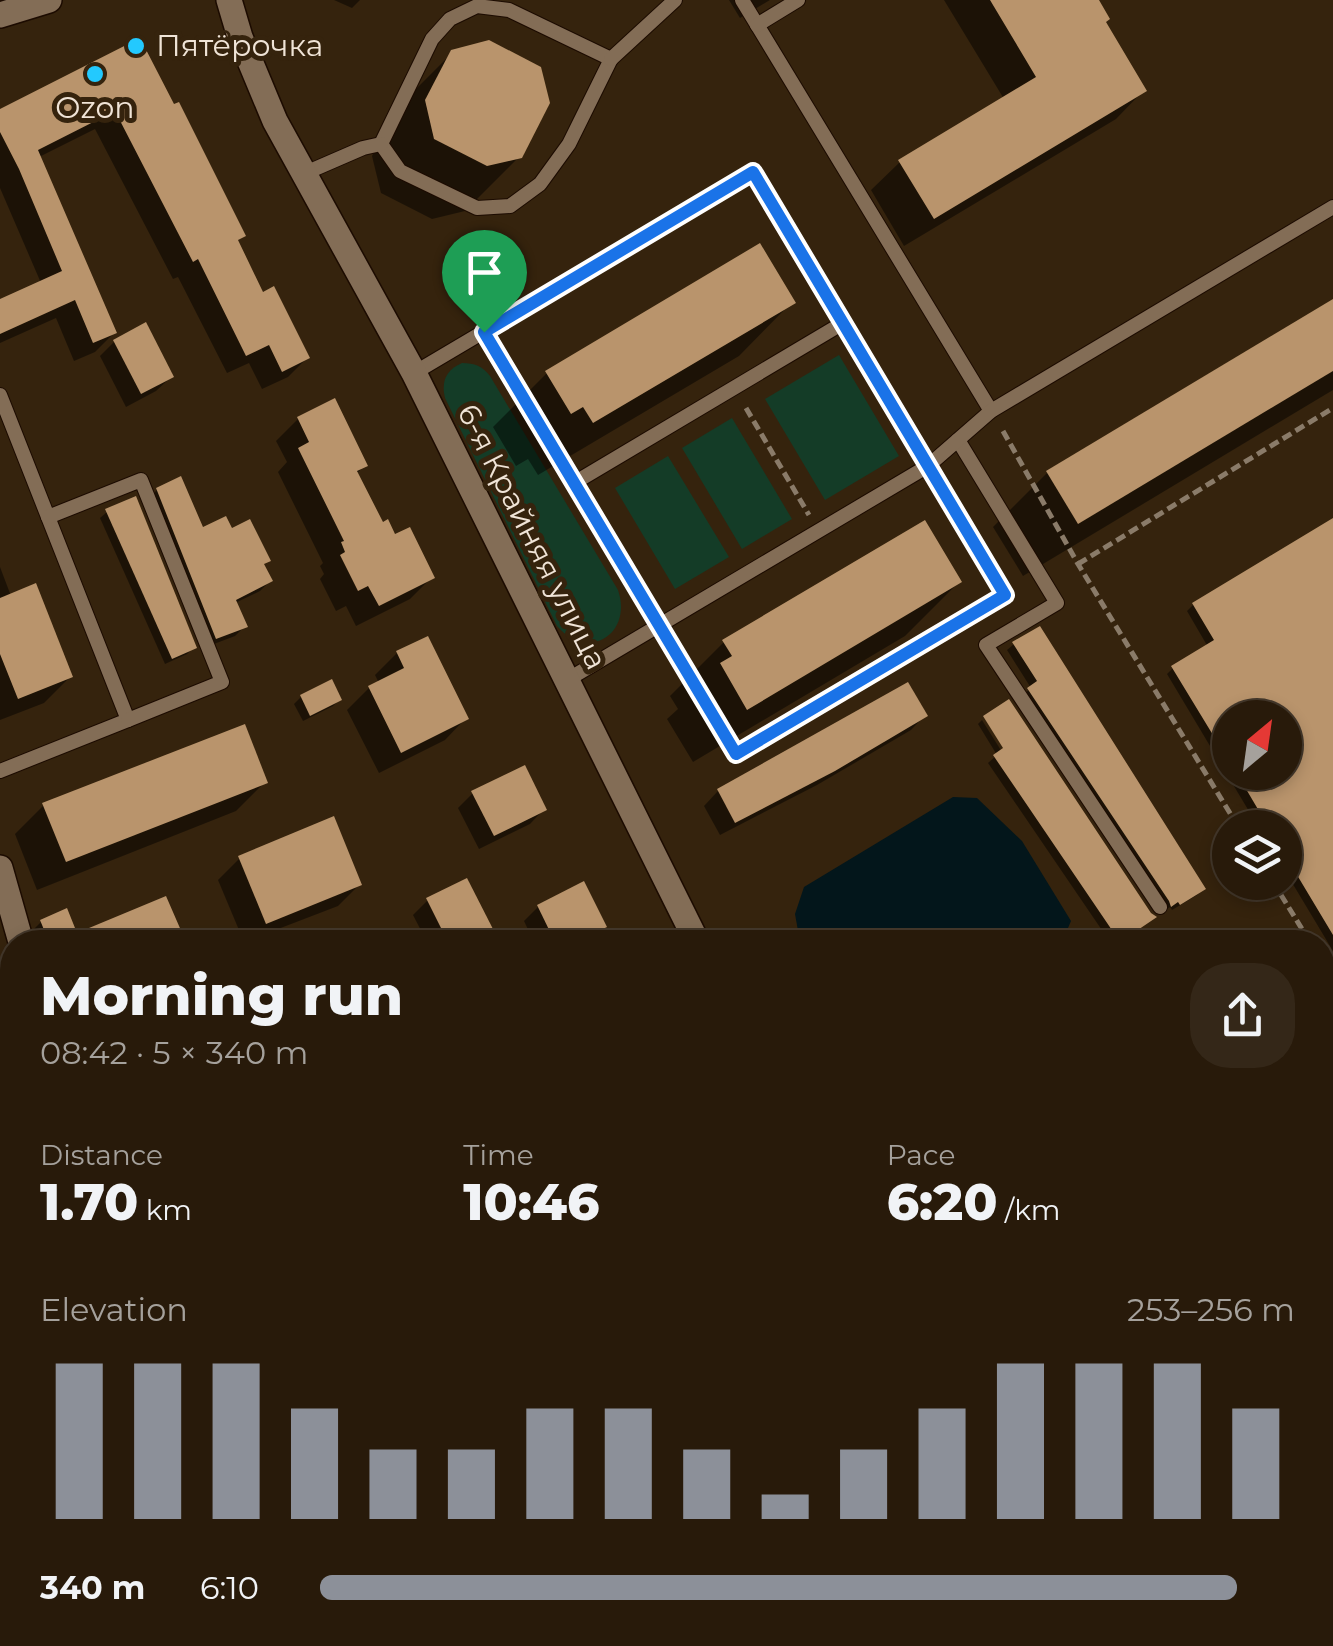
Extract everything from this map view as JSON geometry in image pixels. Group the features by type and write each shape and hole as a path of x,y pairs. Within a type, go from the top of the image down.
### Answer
{"street":[{"path":"0,16 49,0"},
{"name":"6-я Крайняя улица","path":"230,0 240,37 275,121 414,374 691,930"},
{"path":"0,868 18,930"}],"lane":[{"path":"381,144 400,170 431,186 477,208 510,206 540,184 569,144 610,59 676,0"},
{"path":"742,0 991,411"},
{"path":"757,24 798,0"},
{"path":"381,144 432,39 450,19 477,6 509,10 610,59"},
{"path":"303,174 381,144"},
{"path":"414,374 753,172 843,323 574,483"},
{"path":"567,680 928,466 991,411 1333,206"},
{"path":"484,332 736,754 1005,595 928,466"},
{"path":"0,395 128,720"},
{"path":"958,440 1057,603 986,645 1160,907"},
{"path":"0,771 222,682 141,480 48,517"}],"path":[{"path":"843,323 928,466"},
{"path":"734,388 819,531"},
{"path":"1078,564 1333,408"},
{"path":"991,411 1078,564 1228,810"},
{"path":"1284,900 1303,930"}],"green space":[{"path":"839,355 899,456 825,500 765,399"},
{"path":"462,363 478,366 490,376 618,590 619,619 605,638 582,642 557,626 445,398 446,377"},
{"path":"732,418 792,519 742,549 682,448"},
{"path":"668,456 729,557 675,589 615,488"}],"shaded area":[{"path":"953,797 977,798 1022,841 1071,921 1067,930 798,930 795,914 804,887"}],"building":[{"path":"990,0 1099,0 1110,19 1106,22 1147,91 934,219 898,160 1036,77"},
{"path":"140,38 174,104 179,102 246,236 238,240 263,292 274,286 310,358 282,372 269,345 246,356 198,259 193,262 115,111 38,150 117,333 93,343 75,300 0,334 0,299 62,271 0,132 0,109"},
{"path":"489,40 541,67 550,103 522,158 487,166 434,139 425,100 451,50"},
{"path":"760,243 796,303 593,423 583,407 571,414 545,371"},
{"path":"1333,299 1333,371 1078,524 1046,471"},
{"path":"146,322 174,377 141,394 113,340"},
{"path":"335,398 368,466 357,471 383,522 388,519 395,534 410,527 435,578 379,606 368,586 358,591 340,555 345,552 341,542 344,541 298,448 309,442 297,417"},
{"path":"181,476 203,527 226,516 232,528 250,519 271,561 264,564 273,581 236,600 248,627 216,639 156,488"},
{"path":"136,496 197,648 172,659 105,509"},
{"path":"1333,518 1333,930 1302,883 1302,810 1258,810 1247,790 1302,790 1302,700 1212,700 1212,733 1171,666 1214,640 1192,603"},
{"path":"925,520 962,582 747,710 720,663 732,656 722,640"},
{"path":"36,583 73,677 18,699 0,654 0,598"},
{"path":"1040,626 1206,889 1180,905 1178,902 1171,907 1027,688 1037,681 1012,642"},
{"path":"428,636 469,719 401,753 368,686 404,668 396,651"},
{"path":"332,679 342,700 310,716 300,695"},
{"path":"908,682 928,716 835,771 735,823 717,789"},
{"path":"1009,699 1157,917 1138,930 1112,930 993,755 1003,748 983,716"},
{"path":"245,724 268,783 66,862 42,803"},
{"path":"525,765 547,810 494,836 471,791"},
{"path":"334,816 362,885 266,924 238,856"},
{"path":"467,878 493,930 442,930 426,898"},
{"path":"584,881 607,927 549,930 537,905"},
{"path":"166,896 181,930 84,930"},
{"path":"67,908 76,930 44,930 40,920"}],"place":[{"name":"Пятёрочка","path":"136,46"},
{"name":"Ozon","path":"95,74"}],"route":[{"path":"753,172 1005,595 736,754 484,332 753,172"}]}
